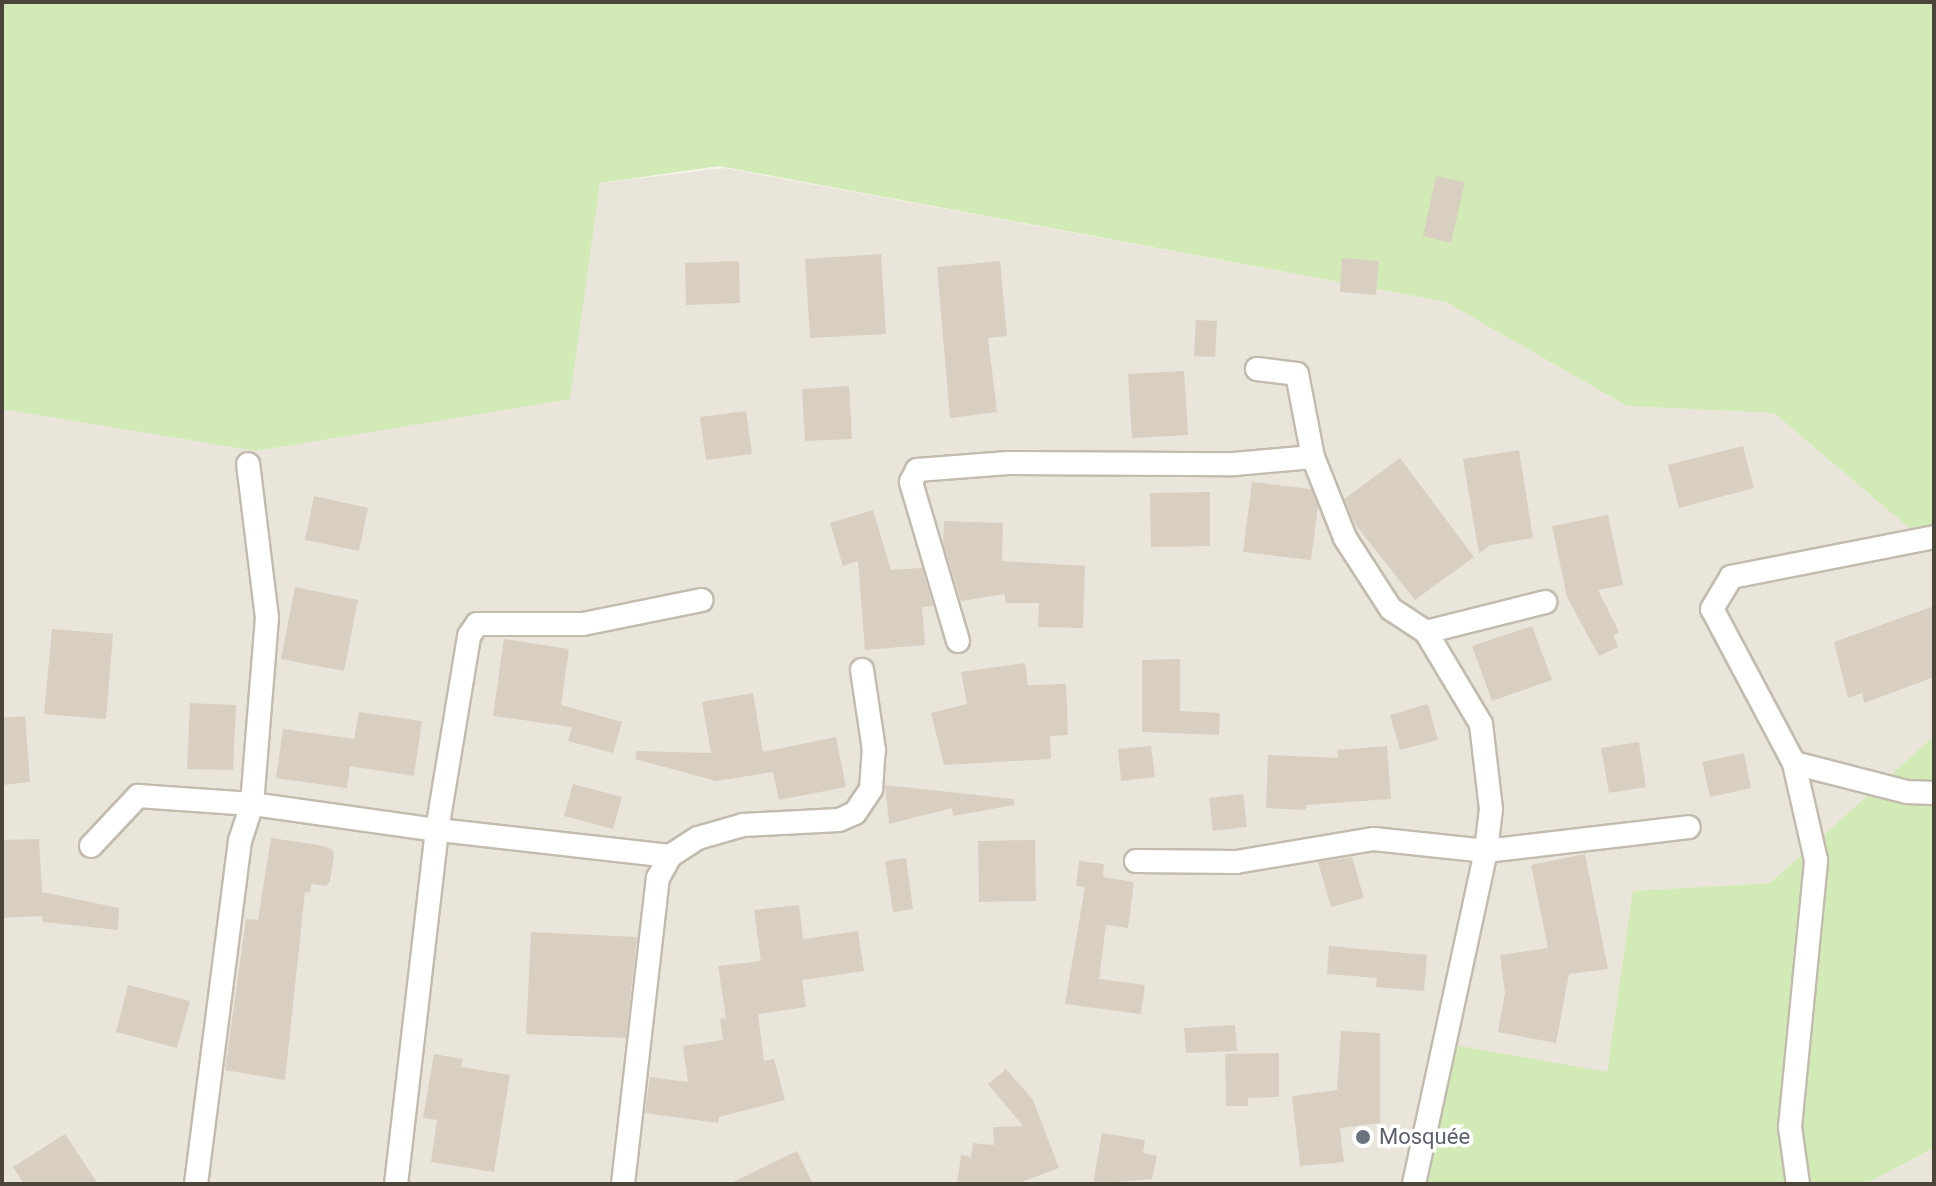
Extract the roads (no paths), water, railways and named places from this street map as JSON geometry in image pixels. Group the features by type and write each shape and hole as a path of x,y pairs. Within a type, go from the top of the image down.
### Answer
{"street":[{"path":"1257,369 1297,374 1313,457 1345,538 1391,609 1426,632 1481,724 1491,809 1486,851 1414,1184 1398,1184"},
{"path":"958,641 911,482 917,470 1008,463 1234,464 1313,457"},
{"path":"196,1184 240,841 252,804 267,618 248,464"},
{"path":"1798,1184 1790,1127 1816,860 1794,763 1712,609 1731,577 1934,537"},
{"path":"396,1184 437,830 469,636 477,624 583,624 702,600"},
{"path":"1426,632 1545,602"},
{"path":"623,1184 658,878 670,856 698,838 743,825 839,820 855,813 871,789 874,750 862,670"},
{"path":"1794,763 1907,792 1934,793"},
{"path":"91,846 138,796 252,804 437,830 670,856"},
{"path":"1136,861 1236,862 1374,839 1486,851 1689,827"}],"place":[{"name":"Mosquée","path":"1363,1137"}]}
